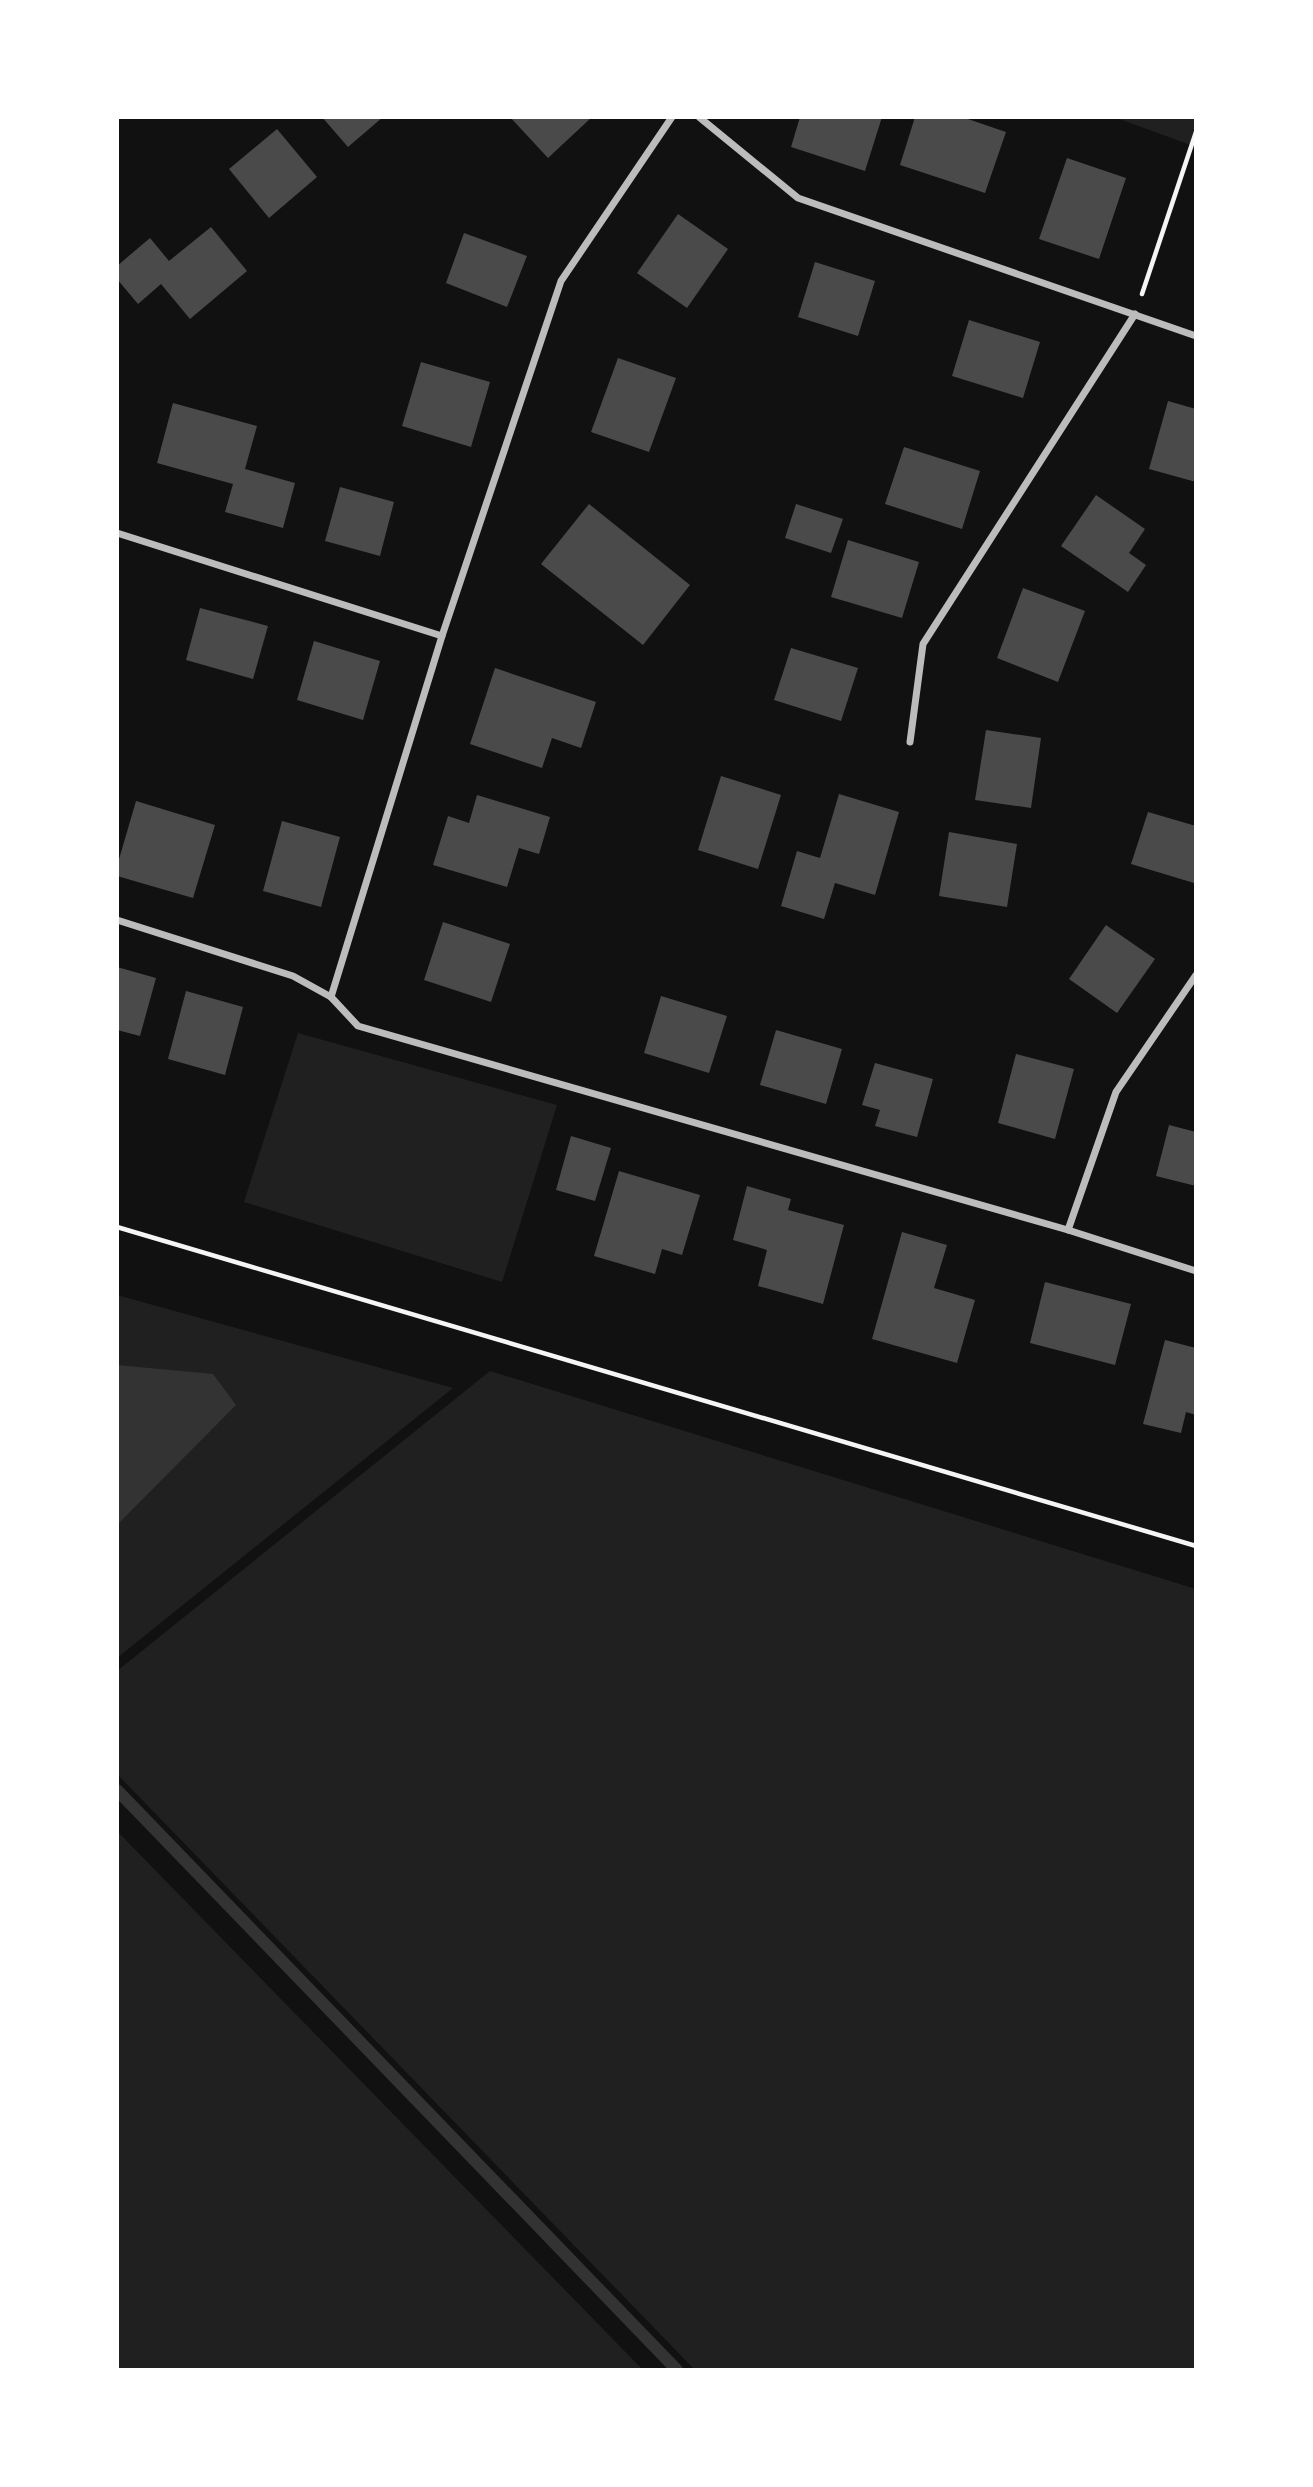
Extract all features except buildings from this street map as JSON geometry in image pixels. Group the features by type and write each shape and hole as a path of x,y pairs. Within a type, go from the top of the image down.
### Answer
{"street":[{"path":"331,998 442,636 561,281 672,117"},
{"path":"699,117 798,198 1196,336"},
{"path":"910,742 923,644 1135,314"},
{"path":"117,533 442,636"},
{"path":"117,920 293,976 331,998 358,1026 1068,1230 1196,1271"},
{"path":"1068,1230 1116,1092 1196,975"}],"path":[{"path":"1135,314 1196,132"},
{"path":"117,1227 1196,1546"}],"shaded area":[{"path":"1114,117 1196,117 1196,147"},
{"path":"298,1033 557,1105 502,1282 244,1202"},
{"path":"117,1295 453,1388 117,1658"},
{"path":"117,1365 213,1374 236,1405 117,1525"},
{"path":"490,1371 1196,1589 1196,2370 695,2370 117,1774 117,1671"},
{"path":"117,1831 643,2370 117,2370"}],"waterway":[{"path":"117,1790 677,2370"}]}
